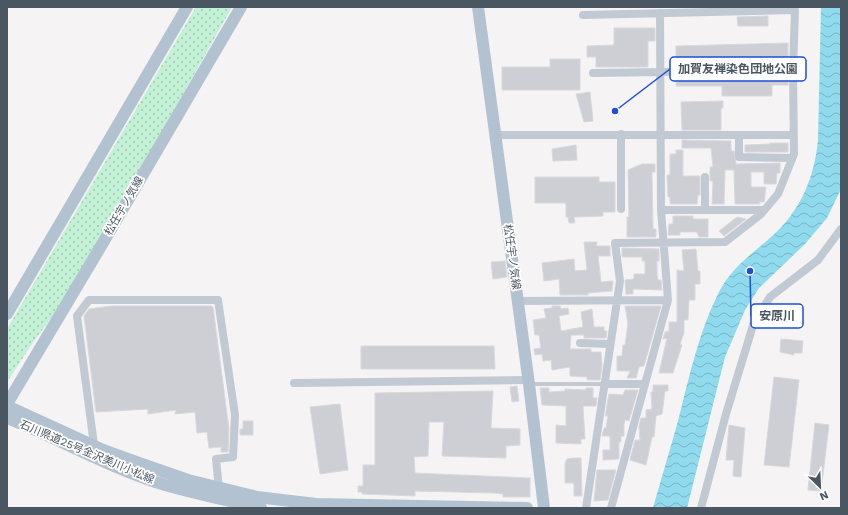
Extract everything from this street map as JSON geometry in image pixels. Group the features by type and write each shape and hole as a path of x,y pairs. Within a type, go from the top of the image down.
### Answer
{"main road":[{"path":"7,314 187,7"},
{"name":"松任宇ノ気線","path":"7,405 241,7"},
{"name":"松任宇ノ気線","path":"478,7 529,382 544,508"},
{"name":"石川県道25号金沢美川小松線","path":"7,405 94,445 143,465 219,489 257,497 316,504 527,508"},
{"name":"石川県道25号金沢美川小松線","path":"7,418 98,459 164,484 213,498 261,508"}],"street":[{"path":"583,16 795,10 793,70 794,154 778,194 764,210 725,242 615,243 620,282 586,508"},
{"path":"611,508 668,300 661,210 660,13"},
{"path":"593,73 793,70"},
{"path":"620,209 621,134"},
{"path":"739,134 739,157 792,158"},
{"path":"496,135 794,135"},
{"path":"705,177 705,210"},
{"path":"661,210 764,210"},
{"path":"701,508 726,414 754,322 770,297 818,260 841,229"},
{"path":"94,445 77,316 89,300 218,300 235,415 233,456 216,459 219,489"},
{"path":"518,301 668,300"},
{"path":"580,343 610,344"},
{"path":"294,383 529,382"},
{"path":"604,384 645,384"}],"lane":[{"path":"529,382 604,384"}],"green space":[{"path":"196,7 232,7 156,142 55,313 34,341 7,382 7,329"}],"water":[{"path":"821,7 841,7 841,189 827,218 805,244 759,288 745,310 725,357 687,508 653,508 695,355 712,307 719,292 724,283 736,269 771,237 790,216 798,205 809,180 818,139"}],"building":[{"path":"768,16 768,26 738,26 737,17"},
{"path":"614,28 655,28 655,41 648,41 648,67 596,67 596,57 587,57 587,46 614,45"},
{"path":"788,43 788,58 676,59 676,46"},
{"path":"550,59 580,59 580,90 502,90 502,67 550,67"},
{"path":"788,76 788,85 772,85 772,96 722,96 722,86 676,86 676,77"},
{"path":"590,92 593,121 584,122 576,94"},
{"path":"723,101 723,108 721,108 721,130 682,130 681,102"},
{"path":"682,140 731,141 731,151 734,151 736,164 780,163 780,173 777,173 776,184 764,184 764,172 751,172 751,187 766,187 764,202 759,202 760,204 735,204 734,170 725,170 724,204 712,204 713,181 710,181 710,167 713,167 711,148 682,148"},
{"path":"788,143 788,152 745,152 745,145"},
{"path":"576,145 577,160 553,161 552,149"},
{"path":"676,150 683,150 683,176 700,176 700,195 698,195 697,204 670,204 670,197 668,197 667,175 670,175 670,154 676,154"},
{"path":"642,164 655,164 655,172 652,172 653,229 656,229 656,237 627,237 627,217 629,217 628,170"},
{"path":"535,177 599,177 599,182 615,182 615,212 603,212 603,216 574,217 575,223 569,223 568,217 566,217 566,203 535,203"},
{"path":"673,216 693,216 693,219 708,219 708,237 699,237 697,232 680,232 680,235 668,235 669,224 673,224"},
{"path":"737,217 746,219 724,236 719,231"},
{"path":"584,242 597,242 596,246 610,246 610,256 598,256 601,282 613,281 612,291 588,293 588,295 560,295 559,279 544,281 542,263 574,259 575,271 587,270"},
{"path":"622,248 659,249 657,275 658,280 661,280 662,290 633,289 633,294 626,294 625,280 634,279 634,274 645,274 645,261 642,261 642,257 622,257"},
{"path":"696,249 698,271 700,271 700,284 695,284 695,300 689,300 688,320 684,320 684,333 680,344 682,345 673,373 659,373 667,338 663,339 665,332 669,331 669,322 677,322 677,270 684,271 682,250"},
{"path":"505,261 507,277 493,279 491,262"},
{"path":"111,306 213,307 229,429 228,452 221,452 221,447 209,448 207,432 197,433 195,412 175,414 176,410 148,414 148,409 96,412 84,316 89,309"},
{"path":"552,306 560,306 561,309 568,308 569,314 559,316 561,331 583,327 581,312 592,309 594,327 604,327 604,331 607,331 606,338 584,338 584,335 571,335 570,349 591,349 591,352 601,352 602,366 600,380 587,380 587,377 570,376 570,367 552,370 551,360 543,361 542,354 535,355 534,349 541,348 539,335 535,335 533,320 546,318 544,309 552,308"},
{"path":"625,306 661,306 644,366 639,367 636,378 627,378 630,371 617,371 617,356 622,356 628,324"},
{"path":"781,339 803,341 802,353 794,353 794,355 780,352"},
{"path":"361,346 494,346 495,369 361,369"},
{"path":"774,377 799,380 789,467 764,465"},
{"path":"653,385 668,385 668,391 665,391 662,414 656,416 654,437 652,437 646,465 630,460 635,440 640,440 639,427 641,418 646,418 646,410 652,409 651,392 653,392"},
{"path":"517,386 519,401 512,402 510,387"},
{"path":"540,388 549,388 549,392 565,391 565,389 586,390 586,388 593,388 593,398 597,398 596,406 583,406 585,439 581,439 581,444 556,443 556,425 566,426 566,406 542,405"},
{"path":"625,390 638,390 629,421 625,420 624,436 621,436 621,442 619,442 619,459 603,460 603,450 610,450 610,436 602,436 604,428 606,428 608,416 605,416 609,394 623,395"},
{"path":"493,391 491,428 520,429 520,445 506,446 506,458 442,456 444,422 429,422 428,456 414,457 415,473 530,478 530,497 503,497 503,494 495,493 415,491 415,496 362,494 362,492 358,492 358,486 363,486 363,465 375,465 375,393"},
{"path":"340,404 348,470 320,474 310,407"},
{"path":"243,421 253,421 253,435 240,435 240,429 243,429"},
{"path":"815,423 829,425 821,491 808,490"},
{"path":"729,425 745,428 741,477 733,476 734,460 726,460"},
{"path":"581,458 582,496 574,496 574,483 565,483 565,463 567,459"},
{"path":"597,470 616,470 608,500 594,501"}],"place":[{"name":"加賀友禅染色団地公園","path":"615,111"},
{"name":"安原川","path":"750,271"}]}
